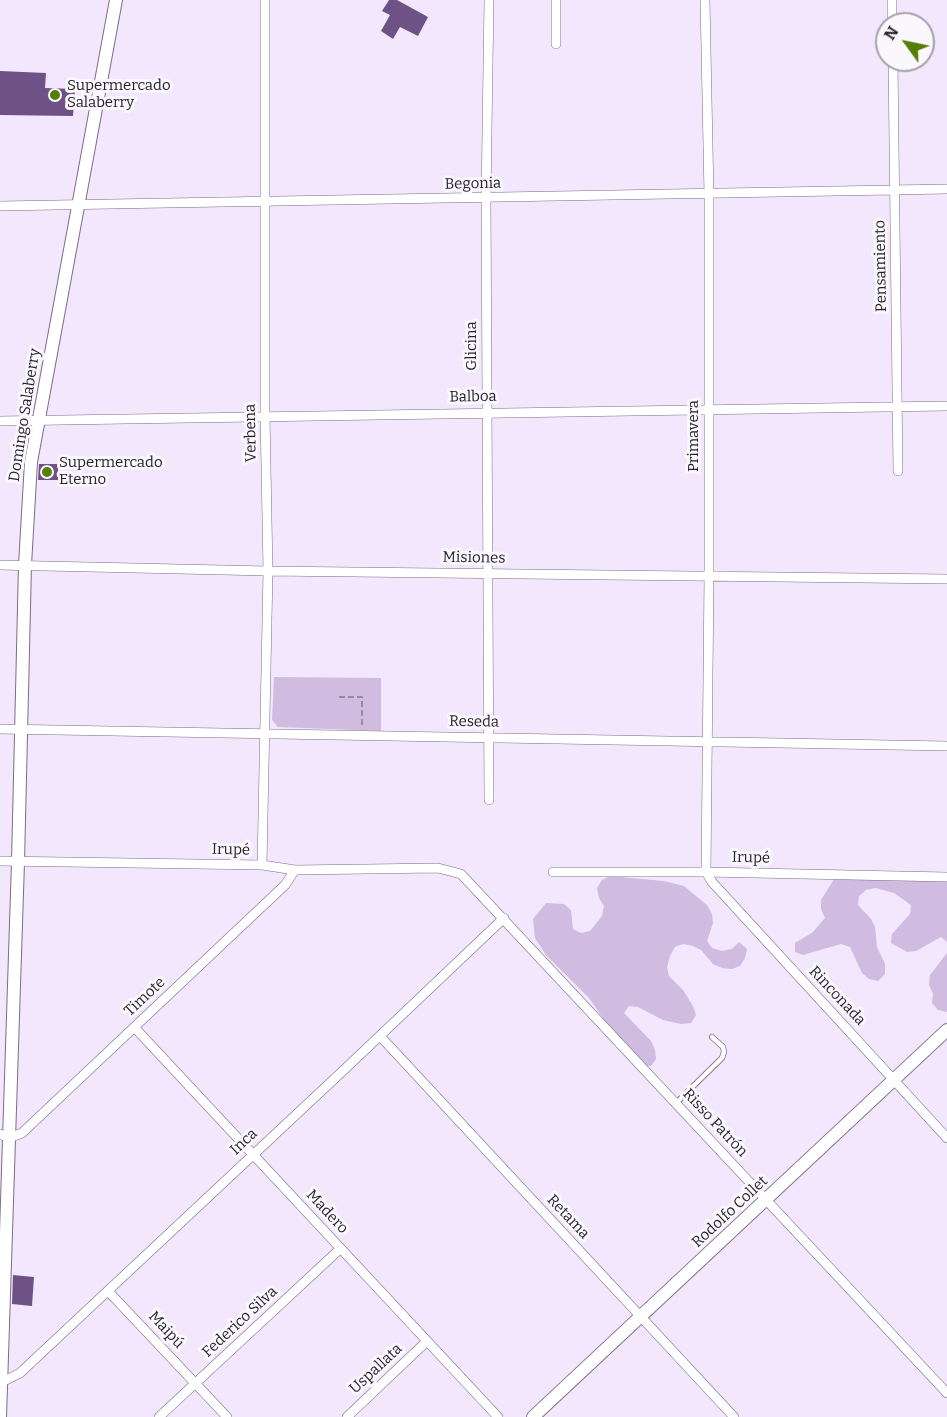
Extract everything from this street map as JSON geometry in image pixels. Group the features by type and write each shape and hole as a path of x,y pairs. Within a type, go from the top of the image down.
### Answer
{"street":[{"name":"Domingo Salaberry","path":"0,1417 4,1136 18,862 25,565 31,462 116,0"},
{"name":"Verbena","path":"262,865 268,571 265,415 265,0"},
{"name":"Glicina","path":"489,0 486,198 489,800"},
{"path":"556,0 556,44"},
{"name":"Primavera","path":"705,0 709,195 706,872"},
{"name":"Pensamiento","path":"893,72 898,471"},
{"name":"Begonia","path":"0,206 947,189"},
{"name":"Balboa","path":"0,420 947,406"},
{"name":"Misiones","path":"0,565 268,571 947,579"},
{"name":"Reseda","path":"0,729 947,746"},
{"name":"Irupé","path":"0,861 262,865 295,870 438,868 461,874"},
{"name":"Timote","path":"4,1136 22,1133 285,885 295,870"},
{"name":"Irupé","path":"554,872 706,872 947,877"},
{"name":"Rinconada","path":"706,872 712,882 947,1138"},
{"name":"Risso Patrón","path":"461,874 755,1188 767,1198 947,1393"},
{"name":"Inca","path":"0,1383 20,1373 504,918"},
{"name":"Madero","path":"135,1028 498,1417"},
{"name":"Rodolfo Collet","path":"533,1417 947,1030"},
{"name":"Retama","path":"380,1036 734,1417"},
{"name":"Federico Silva","path":"159,1417 340,1249"},
{"name":"Maipú","path":"108,1291 226,1417"},
{"name":"Uspallata","path":"347,1417 426,1342"}],"lane":[{"path":"676,1104 722,1058 723,1047 712,1037"}],"path":[{"path":"339,697 362,697 362,735"}],"shaded area":[{"path":"274,677 381,678 381,731 278,727 272,720"},
{"path":"838,873 947,881 947,942 941,937 916,951 907,952 891,943 892,934 910,914 911,905 894,893 876,888 866,890 859,896 858,905 875,927 877,947 885,964 885,974 878,981 869,979 862,973 850,947 841,944 803,955 795,952 795,943 813,932 825,918 821,909 821,900"},
{"path":"610,876 664,881 684,886 707,905 712,914 713,923 707,941 712,948 722,951 732,949 739,942 747,949 740,966 732,969 713,964 701,950 693,946 683,944 675,947 667,967 669,976 683,990 693,1006 696,1015 691,1023 681,1024 663,1020 638,1007 629,1006 624,1013 651,1041 656,1059 651,1066 641,1066 589,998 546,955 535,938 533,919 546,903 564,904 571,910 573,929 581,933 590,931 602,916 604,906 597,888 602,880"},
{"path":"947,953 947,1012 938,1010 932,1003 933,994 929,985 930,975"}],"building":[{"path":"389,0 397,0 428,17 418,36 400,27 393,39 381,31 390,15 382,11"},
{"path":"0,71 46,73 45,88 75,89 73,116 0,115"},
{"name":"Supermercado Eterno","path":"39,464 58,464 58,480 38,480"},
{"path":"13,1275 34,1277 32,1306 12,1304"}],"place":[{"name":"Supermercado Salaberry","path":"55,95"},
{"name":"Supermercado Eterno","path":"47,472"}]}
